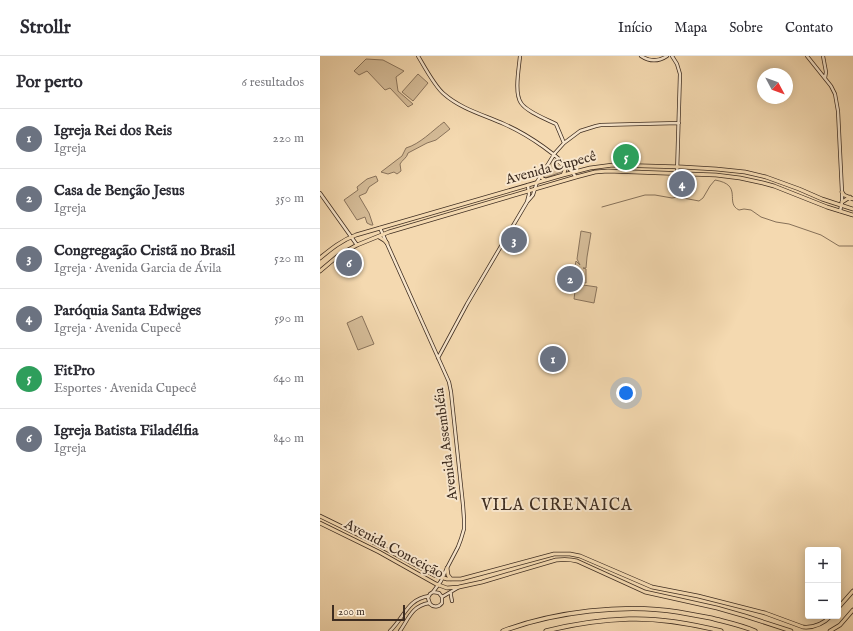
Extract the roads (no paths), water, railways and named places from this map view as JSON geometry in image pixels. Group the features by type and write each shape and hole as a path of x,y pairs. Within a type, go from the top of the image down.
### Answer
{"highway":[{"path":"503,631 552,617 592,611 652,609 677,612 730,623 755,631"},
{"path":"546,631 591,622 629,619 644,619 689,624 721,631"}],"main road":[{"path":"563,163 565,170 563,175"},
{"name":"Avenida Cupecê","path":"320,258 335,246 351,237 537,182 606,165 678,167 745,172 771,179 799,189 822,200 842,204 853,210"},
{"name":"Avenida Cupecê","path":"320,270 339,254 383,234 576,176 595,172 677,173 740,178 774,186 840,212 853,215"},
{"path":"542,174 542,178 545,180"},
{"path":"842,192 844,196 851,198"},
{"path":"842,204 851,198"},
{"path":"379,237 387,243"},
{"name":"Avenida Conceição","path":"320,516 369,540 434,575 443,578 458,579 554,554 570,554 580,556 643,584 765,613 803,627 819,625 828,619"},
{"name":"Avenida Conceição","path":"320,523 379,552 438,586 459,588 556,560 571,559 648,592 717,608 791,631"},
{"path":"511,566 512,572"},
{"path":"447,568 448,575 451,579"},
{"path":"841,605 853,591"},
{"path":"830,631 840,625 853,610"}],"street":[{"path":"418,56 439,90 445,95 465,108 506,125 535,140 576,176"},
{"path":"520,56 518,96 520,102 529,110 556,124 564,143"},
{"path":"641,56 647,60 654,61 660,60 667,56"},
{"path":"672,56 677,64 680,74 677,173"},
{"path":"807,56 834,92 838,111 842,192 840,212"},
{"path":"823,56 826,72 825,79"},
{"path":"438,358 467,304 527,202 533,195 537,182 553,155 564,143 580,131 596,126 679,123"},
{"path":"527,202 529,190 528,185"},
{"path":"320,193 357,245"},
{"name":"Avenida Assembléia","path":"380,228 449,382 451,392 464,528 458,547 443,578 433,592"},
{"path":"442,597 459,588"},
{"path":"390,631 412,603 429,596 433,592 439,593 442,597 442,603 438,606 432,606 429,603 421,604 415,608 400,631"},
{"path":"451,592 452,601"},
{"path":"429,596 429,603"}],"waterway":[{"path":"602,207 645,195 672,198 678,197 699,201 703,198 715,180 724,182 729,186 733,203 739,210 751,210 761,217 776,222 789,224 821,235 839,246 853,246"}],"place":[{"name":"FitPro","path":"626,157"},
{"name":"Paróquia Santa Edwiges","path":"682,184"},
{"name":"Congregação Cristã no Brasil","path":"514,240"},
{"name":"Igreja Batista Filadélfia","path":"349,263"},
{"name":"Casa de Benção Jesus","path":"570,279"},
{"name":"Igreja Rei dos Reis","path":"553,359"}],"district":[{"name":"VILA CIRENAICA","path":"557,506"}]}
